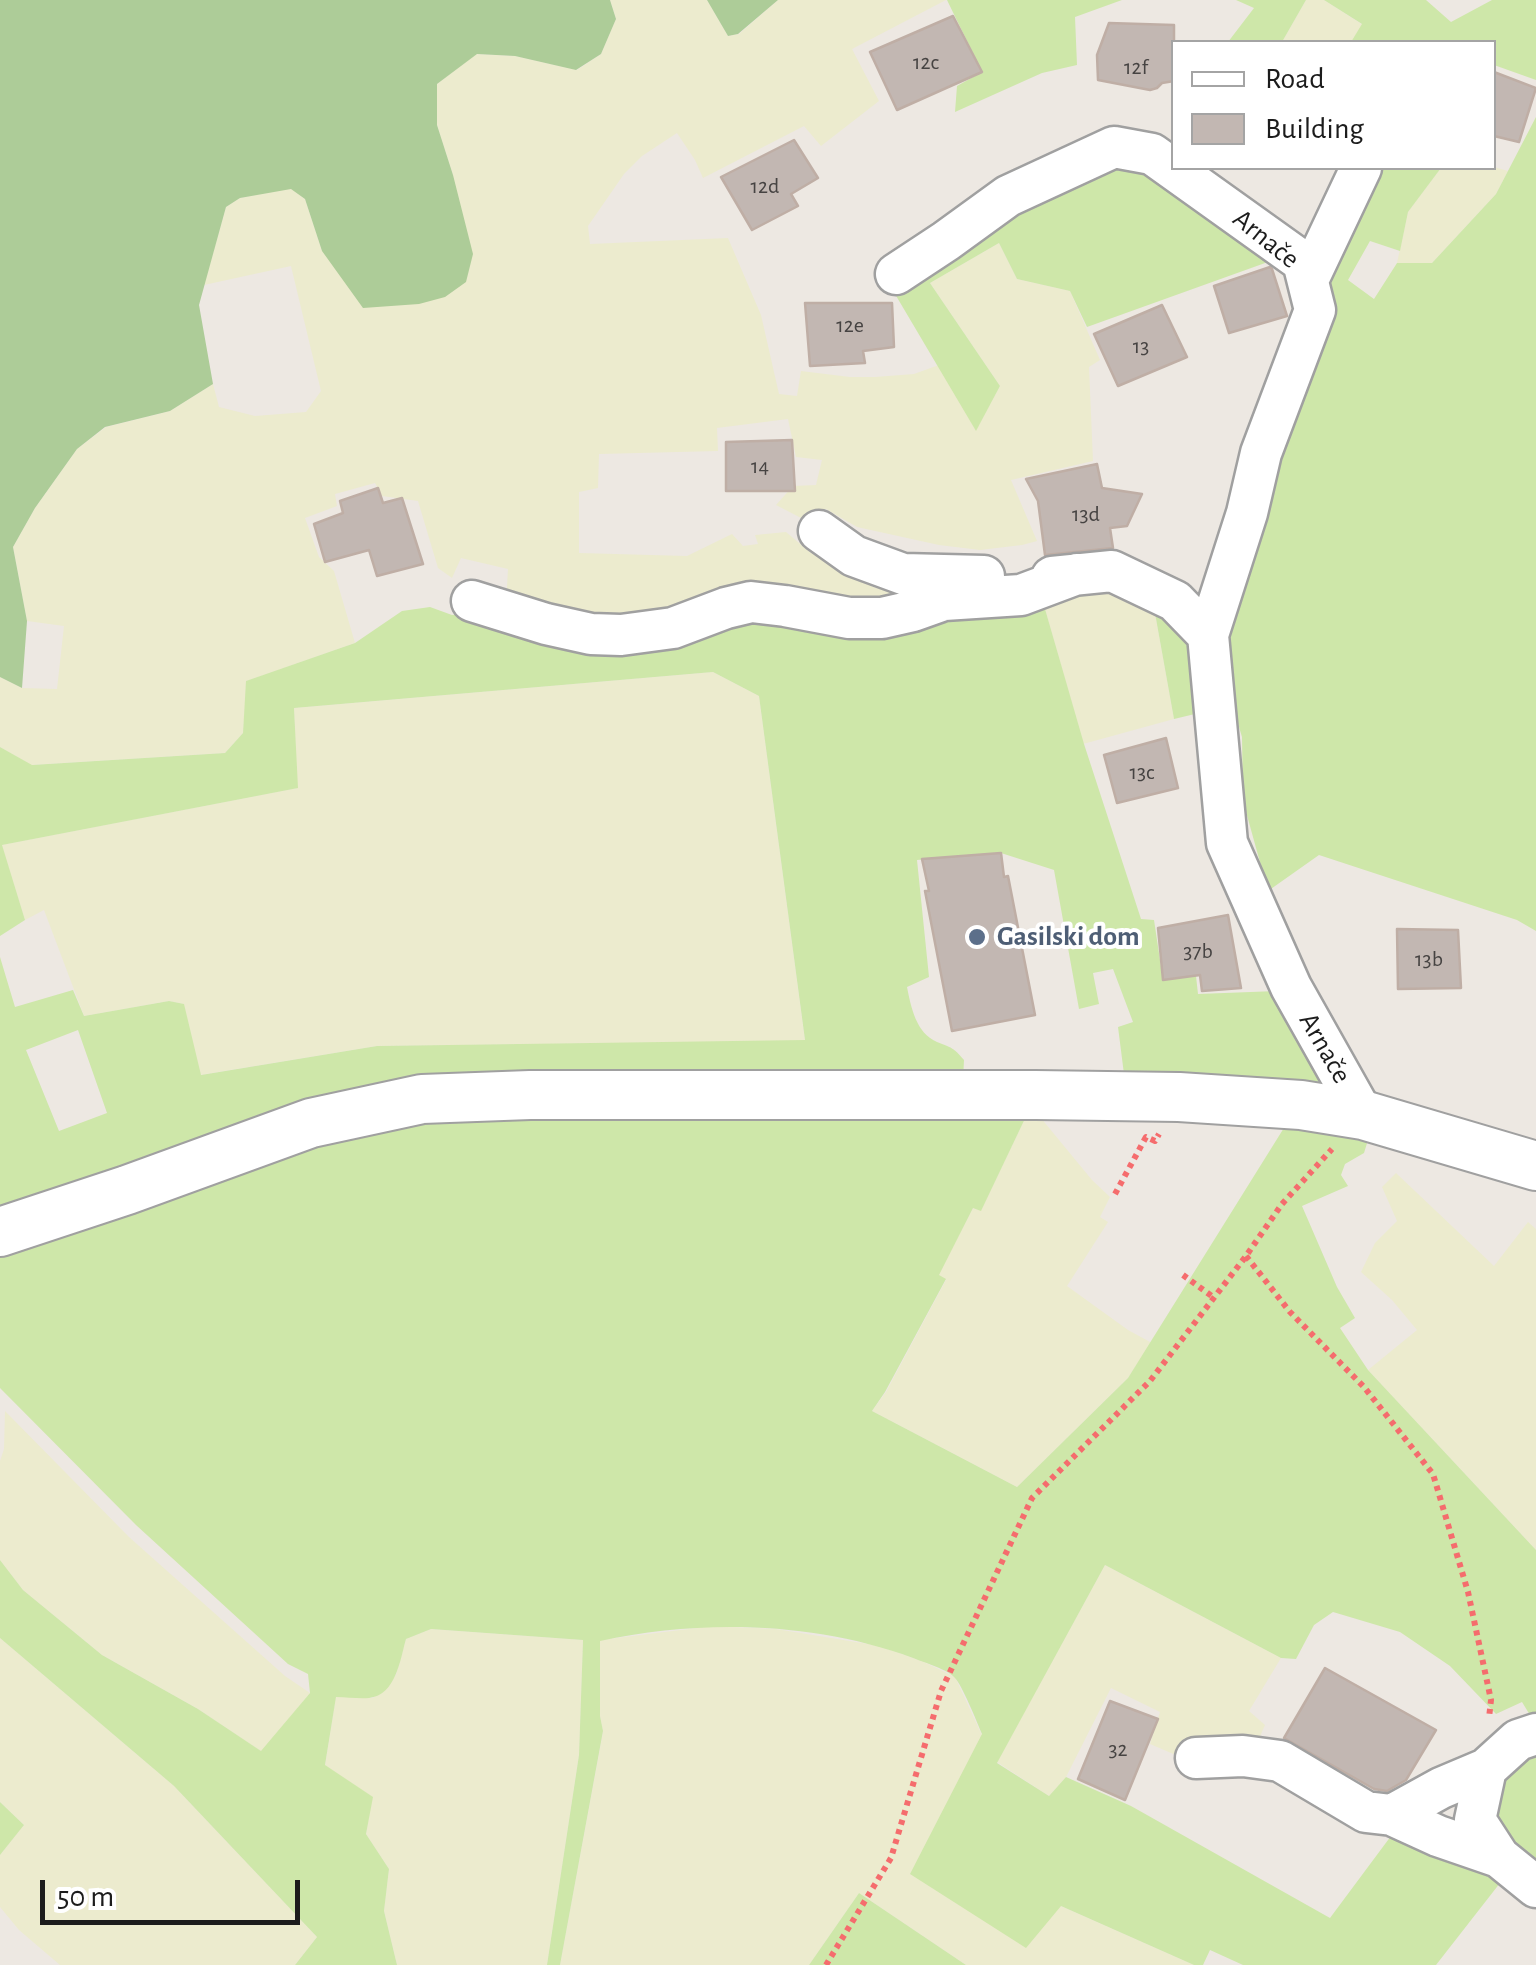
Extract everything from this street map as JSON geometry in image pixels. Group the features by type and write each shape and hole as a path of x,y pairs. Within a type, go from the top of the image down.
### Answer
{"street":[{"name":"Arnače","path":"896,274 1008,196 1114,147 1152,154 1171,168"},
{"name":"Arnače","path":"1174,170 1303,262 1315,310 1261,453 1248,513 1208,635 1227,843 1291,987 1363,1115"},
{"path":"1308,280 1360,170"},
{"path":"819,531 854,556 903,574 1038,578 1112,571 1175,601 1208,635"},
{"path":"472,600 546,624 591,634 621,635 674,628 751,602 849,618 882,618 944,600 1020,596 1077,574"},
{"path":"0,1232 312,1123 422,1099 530,1094 1179,1097 1363,1115 1536,1166"},
{"path":"1392,1815 1441,1788 1486,1770 1518,1740 1536,1734"},
{"path":"1196,1758 1243,1756 1280,1761 1366,1812 1392,1815 1499,1857"},
{"path":"1486,1770 1475,1820 1499,1857 1536,1887"}],"path":[{"path":"1116,1194 1146,1136 1155,1141 1179,1097"},
{"path":"826,1965 891,1858 940,1691 1032,1498 1150,1381 1282,1204 1363,1115"},
{"path":"1246,1256 1290,1312 1364,1388 1433,1474 1468,1592 1490,1700 1486,1770"},
{"path":"1182,1275 1213,1297"}],"green space":[{"path":"0,0 610,0 616,19 601,54 576,70 515,56 477,54 437,84 437,125 473,254 466,282 445,297 419,304 363,308 322,251 305,199 291,189 240,198 226,207 199,305 213,384 170,411 105,427 77,449 13,547 27,621 22,688 0,677"},
{"path":"610,0 707,0 728,36 739,34 778,0 946,0 852,49 879,101 821,146 804,126 703,178 677,133 642,156 624,174 588,226 590,244 728,238 761,315 779,394 797,396 801,371 875,377 914,374 939,365 976,430 1000,386 930,283 999,243 1017,279 1070,291 1100,360 1089,367 1093,461 1011,480 1037,541 980,550 857,527 826,509 803,519 776,505 793,486 816,485 822,460 796,457 788,419 717,428 718,451 599,454 598,488 579,492 579,553 687,556 732,534 743,546 758,544 755,535 786,532 811,553 876,588 917,592 919,600 642,628 506,603 508,569 461,558 452,578 438,568 418,501 382,496 375,483 335,494 337,506 305,518 319,557 334,571 355,643 247,681 243,733 225,753 31,765 0,747 0,677 22,688 57,689 64,626 27,621 13,547 77,449 106,427 170,411 213,384 219,407 255,416 306,412 321,391 291,266 204,285 226,207 240,198 291,188 305,199 322,251 453,175 437,125 437,84 476,54 515,56 577,70 601,54 616,19"},
{"path":"707,0 778,0 738,34 728,36"},
{"path":"947,0 1122,0 1075,17 1077,65 1042,73 955,112 957,86 982,72"},
{"path":"1236,0 1306,0 1283,40 1230,40 1254,8"},
{"path":"1306,0 1324,0 1363,25 1352,40 1283,40"},
{"path":"1324,0 1426,0 1451,22 1492,0 1536,0 1536,80 1496,66 1496,40 1352,40 1362,24"},
{"path":"1536,117 1536,931 1517,920 1319,855 1268,891 1243,801 1242,737 1216,650 1329,275 1373,170 1440,170 1408,212 1400,251 1370,241 1348,280 1374,299 1397,263 1432,263 1496,194"},
{"path":"1084,165 1141,169 1279,258 1087,327 1070,291 1017,279 999,243 930,283 1000,386 976,431 895,294 964,238"},
{"path":"1496,168 1508,171 1496,194 1432,263 1397,263 1408,212 1440,170"},
{"path":"1125,587 1153,602 1174,719 1083,744 1043,602 1072,588"},
{"path":"1043,602 1141,919 1154,920 1163,980 1196,976 1198,994 1277,991 1335,1086 1125,1082 1118,1027 1133,1022 1113,969 1093,973 1099,1004 1079,1009 1054,870 1001,853 917,860 929,977 907,987 924,1032 964,1060 963,1080 539,1082 0,1218 0,957 15,1007 73,990 84,1016 169,1001 184,1004 201,1075 377,1046 805,1040 759,696 713,672 294,708 298,788 2,845 25,920 0,936 0,747 32,765 225,753 243,733 246,681 355,643 402,611 430,607 452,615 701,623","holes":["78,1030 107,1113 59,1131 26,1050"]},
{"path":"1153,602 1194,643 1199,713 1174,719"},
{"path":"713,672 759,696 805,1041 377,1046 200,1075 183,1004 169,1001 84,1016 44,910 25,920 1,845 297,788 294,708"},
{"path":"1031,1106 1110,1197 1100,1217 1108,1222 1067,1286 1152,1343 1128,1378 1017,1487 872,1411 946,1280 938,1275 973,1208 981,1210"},
{"path":"1031,1106 981,1211 973,1208 939,1275 946,1279 872,1411 1017,1487 1128,1378 1292,1115 1368,1140 1364,1153 1345,1164 1341,1175 1348,1186 1302,1206 1337,1287 1355,1318 1340,1328 1368,1370 1536,1550 1536,1725 1522,1702 1496,1714 1450,1666 1400,1632 1333,1612 1314,1625 1296,1659 1281,1658 1105,1565 997,1763 1049,1796 1066,1777 1131,1806 1330,1918 1391,1836 1480,1866 1500,1883 1436,1965 1243,1965 1210,1950 1203,1965 1194,1965 1061,1906 1026,1948 910,1874 982,1734 955,1678 913,1658 837,1637 718,1627 600,1641 603,1731 560,1965 547,1965 579,1755 583,1640 431,1629 406,1639 395,1675 385,1690 369,1698 336,1697 325,1765 373,1797 366,1834 389,1869 384,1911 397,1965 295,1965 317,1937 174,1786 0,1638 0,1560 23,1590 102,1655 198,1709 261,1751 310,1693 308,1674 288,1664 136,1525 0,1388 0,1249 400,1118"},
{"path":"1396,1173 1494,1266 1528,1222 1536,1229 1536,1550 1368,1370 1417,1330 1361,1272 1375,1243 1397,1221 1382,1187"},
{"path":"5,1411 129,1537 285,1676 310,1693 262,1752 198,1709 102,1655 23,1590 0,1560 0,1461"},
{"path":"1105,1565 1281,1658 1249,1711 1265,1725 1257,1743 1178,1756 1150,1744 1160,1712 1111,1688 1066,1777 1049,1796 997,1762"},
{"path":"713,1626 776,1629 880,1646 955,1677 1061,1906 1194,1965 966,1965 859,1893 809,1965 560,1965 603,1732 600,1640"},
{"path":"431,1629 583,1640 579,1755 547,1965 397,1965 384,1911 389,1869 366,1834 372,1797 325,1766 336,1696 373,1698 396,1675 406,1639"},
{"path":"0,1638 174,1786 317,1937 295,1965 60,1965 19,1930 0,1907 0,1855 24,1825 0,1802"},
{"path":"1536,1750 1536,1870 1492,1835 1494,1788"},
{"path":"0,1802 24,1825 0,1855"},
{"path":"859,1893 966,1965 809,1965"}],"building":[{"path":"953,16 982,72 897,110 870,52"},
{"path":"1109,23 1174,25 1171,82 1157,88 1098,80 1097,55"},
{"path":"1496,73 1536,88 1519,142 1496,136"},
{"path":"794,140 818,178 791,194 798,206 752,230 721,177"},
{"path":"1270,267 1287,316 1229,333 1214,286"},
{"path":"805,303 892,303 894,347 863,351 865,363 810,366"},
{"path":"1162,305 1187,357 1118,386 1094,334"},
{"path":"792,440 795,491 726,491 726,442"},
{"path":"1097,464 1102,488 1142,494 1127,526 1110,528 1113,548 1045,555 1038,501 1026,479"},
{"path":"378,488 383,503 402,498 423,564 377,576 369,550 325,562 314,524 343,513 340,501"},
{"path":"1166,738 1178,788 1117,803 1104,755"},
{"name":"Gasilski dom","path":"1001,853 1035,1015 952,1031 922,859"},
{"path":"1228,915 1241,988 1202,991 1200,975 1163,980 1158,928"},
{"path":"1397,929 1458,930 1461,988 1398,989"},
{"path":"1325,1668 1436,1730 1406,1780 1387,1791 1374,1789 1284,1738"},
{"path":"1110,1701 1158,1719 1125,1800 1078,1779"}],"place":[{"name":"Gasilski dom","path":"977,937"}]}
